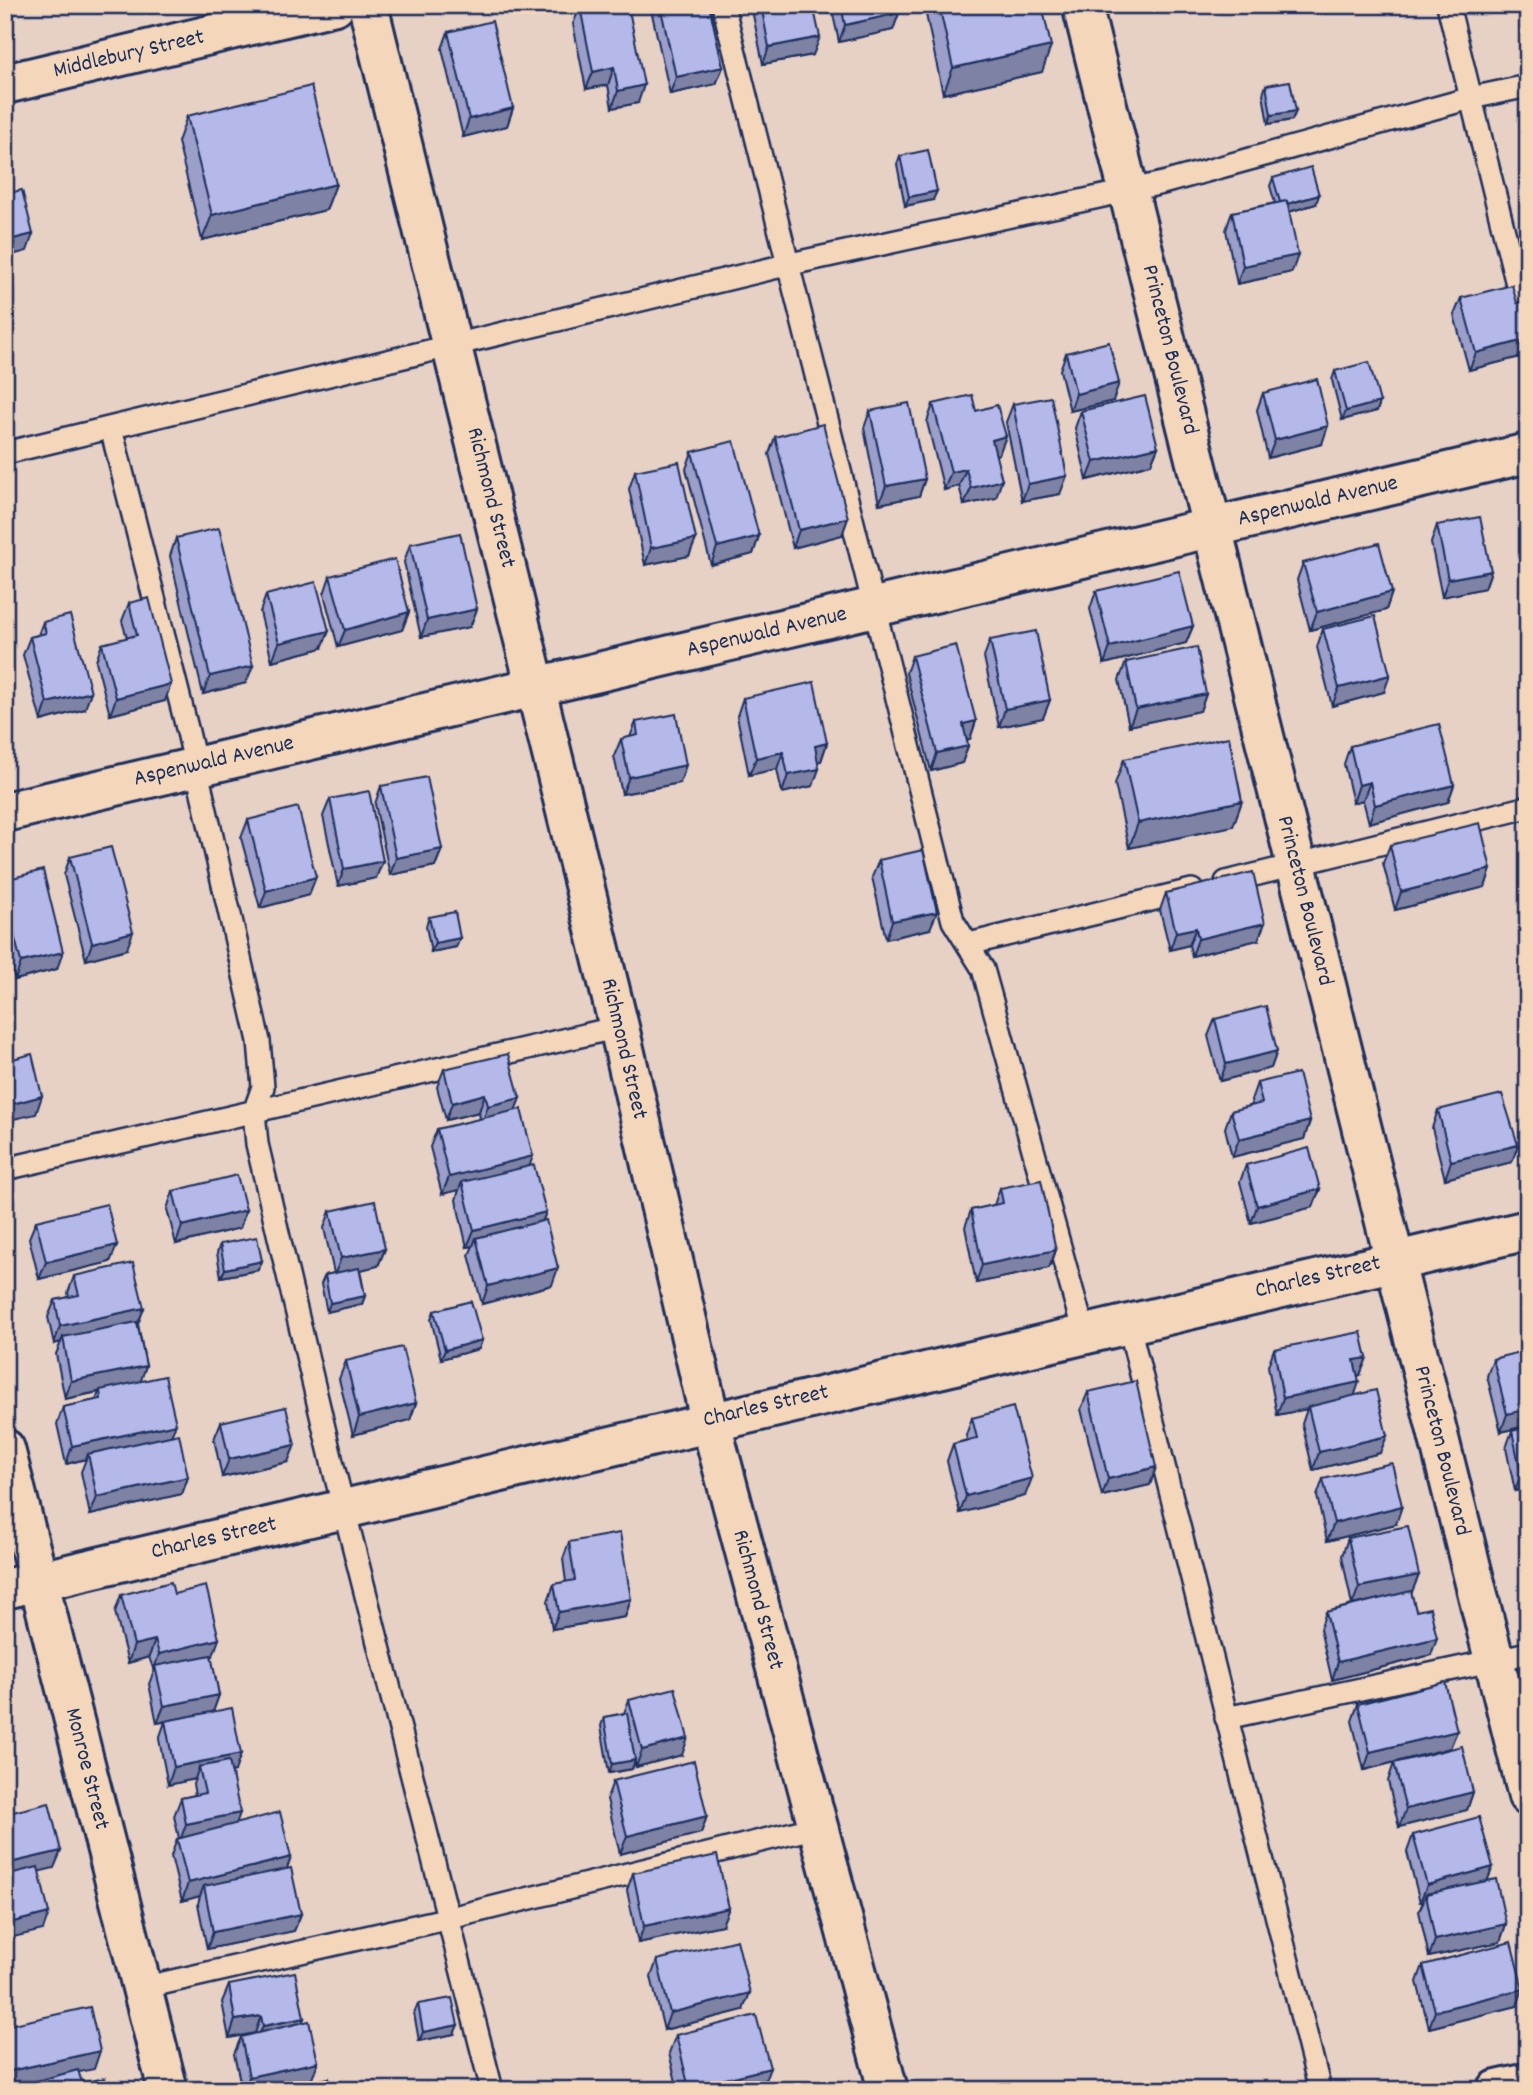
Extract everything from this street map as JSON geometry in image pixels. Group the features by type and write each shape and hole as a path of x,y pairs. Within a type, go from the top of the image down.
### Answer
{"street":[{"name":"Middlebury Street","path":"5,84 335,5"},
{"name":"Richmond Street","path":"368,5 619,1027 710,1420 888,2090"},
{"name":"Princeton Boulevard","path":"1082,5 1214,526 1294,865 1393,1261 1511,1657 1528,1796"},
{"name":"Aspenwald Avenue","path":"5,811 1528,453"},
{"name":"Charles Street","path":"21,1585 710,1420 1528,1230"},
{"name":"Monroe Street","path":"5,1449 21,1585 142,1988 168,2090"},
{"path":"1497,2090 1528,2082"}],"lane":[{"path":"723,5 786,265 953,921 983,969 1084,1333"},
{"path":"1448,5 1528,329"},
{"path":"5,453 786,265 1129,191 1471,98 1528,86"},
{"path":"111,428 196,766 259,1041 263,1087 254,1112 257,1144 333,1466 346,1508 492,2090"},
{"path":"969,944 1528,807"},
{"path":"5,1169 619,1027"},
{"path":"1128,1322 1320,2090"},
{"path":"1227,1718 1511,1657"},
{"path":"142,1988 450,1918 817,1827"}],"building":[{"path":"628,5 644,85 618,91 614,67 593,72 580,7"},
{"path":"660,5 709,5 723,67 676,77"},
{"path":"761,5 813,5 820,37 769,47"},
{"path":"841,5 898,5 899,13 845,25"},
{"path":"939,5 1042,5 1051,46 953,68"},
{"path":"492,21 513,108 469,119 448,32"},
{"path":"1290,81 1296,111 1271,115 1266,85"},
{"path":"311,86 336,184 212,215 187,116"},
{"path":"928,150 937,191 909,197 900,156"},
{"path":"1311,167 1319,195 1287,204 1287,201 1280,202 1273,178"},
{"path":"22,190 33,234 5,241 5,194"},
{"path":"1287,201 1298,255 1243,266 1232,212"},
{"path":"1512,285 1517,303 1528,300 1528,339 1476,353 1461,298"},
{"path":"1109,342 1119,383 1076,394 1066,353"},
{"path":"1369,362 1380,402 1346,411 1335,371"},
{"path":"1317,379 1328,426 1275,440 1263,393"},
{"path":"972,395 976,411 997,405 1006,436 992,440 1002,480 971,488 966,469 951,472 933,404"},
{"path":"1145,396 1158,447 1094,462 1081,411"},
{"path":"1051,397 1067,476 1028,484 1013,404"},
{"path":"909,403 925,479 886,486 870,411"},
{"path":"823,424 848,518 799,530 775,437"},
{"path":"734,441 759,536 717,547 692,452"},
{"path":"679,462 696,539 651,548 635,471"},
{"path":"1480,517 1491,571 1448,579 1437,525"},
{"path":"219,528 253,666 210,676 176,538"},
{"path":"460,533 477,609 427,620 410,544"},
{"path":"1379,543 1392,592 1317,612 1303,563"},
{"path":"395,559 409,612 345,630 330,576"},
{"path":"1179,571 1193,626 1110,647 1096,591"},
{"path":"316,582 329,631 279,643 266,595"},
{"path":"149,598 171,684 116,698 102,644 137,635 129,603"},
{"path":"70,615 91,692 47,703 30,637 46,633 43,622"},
{"path":"1375,616 1390,675 1339,688 1323,629"},
{"path":"1036,631 1050,700 1005,709 990,640"},
{"path":"956,645 976,721 963,724 968,746 937,753 912,656"},
{"path":"1197,647 1206,694 1136,709 1126,662"},
{"path":"814,682 827,743 815,746 819,769 788,775 783,752 756,758 743,698"},
{"path":"676,714 686,765 629,777 621,739 638,735 636,722"},
{"path":"1439,724 1454,785 1375,805 1370,782 1359,785 1350,746"},
{"path":"1229,737 1242,801 1138,823 1124,759"},
{"path":"427,777 442,849 396,858 381,786"},
{"path":"369,791 383,861 344,869 330,799"},
{"path":"298,807 316,877 266,891 248,820"},
{"path":"1480,823 1491,869 1401,892 1390,845"},
{"path":"111,847 133,932 92,943 70,857"},
{"path":"923,850 937,912 892,921 879,860"},
{"path":"43,870 63,952 21,962 5,900 5,880"},
{"path":"1253,872 1265,923 1198,939 1196,928 1176,932 1166,893"},
{"path":"455,912 460,938 435,943 429,917"},
{"path":"1266,1006 1277,1051 1226,1064 1215,1019"},
{"path":"32,1054 42,1096 5,1106 5,1061"},
{"path":"508,1054 520,1098 488,1106 485,1094 452,1103 444,1069"},
{"path":"1298,1073 1310,1121 1239,1139 1231,1111 1262,1103 1257,1083"},
{"path":"1502,1094 1518,1145 1451,1161 1438,1110"},
{"path":"521,1109 533,1156 449,1177 437,1129"},
{"path":"1309,1148 1320,1189 1257,1206 1246,1165"},
{"path":"534,1165 546,1212 474,1230 462,1182"},
{"path":"237,1175 246,1210 182,1226 173,1191"},
{"path":"1041,1180 1056,1250 982,1265 971,1210 1003,1203 1000,1188"},
{"path":"375,1201 385,1249 341,1258 330,1211"},
{"path":"107,1204 117,1245 46,1262 36,1221"},
{"path":"546,1220 558,1268 488,1286 476,1238"},
{"path":"257,1237 262,1261 225,1269 220,1244"},
{"path":"133,1263 144,1308 60,1326 55,1300 79,1295 74,1276"},
{"path":"359,1268 365,1296 330,1303 325,1275"},
{"path":"471,1301 482,1340 445,1350 434,1311"},
{"path":"137,1322 146,1366 71,1381 63,1337"},
{"path":"1361,1332 1367,1358 1354,1360 1359,1382 1283,1398 1274,1349"},
{"path":"402,1347 416,1403 359,1417 346,1361"},
{"path":"1528,1350 1528,1409 1507,1414 1493,1359"},
{"path":"165,1376 176,1424 72,1446 63,1407 101,1399 100,1390"},
{"path":"1136,1381 1156,1467 1108,1479 1088,1392"},
{"path":"1376,1390 1387,1436 1319,1452 1308,1407"},
{"path":"286,1407 295,1445 229,1459 221,1422"},
{"path":"1013,1407 1032,1478 966,1496 953,1444 977,1438 972,1418"},
{"path":"1528,1427 1528,1472 1521,1473 1512,1431"},
{"path":"179,1434 188,1477 97,1497 88,1454"},
{"path":"1392,1463 1402,1506 1334,1523 1323,1479"},
{"path":"1408,1526 1419,1575 1359,1587 1348,1538"},
{"path":"620,1533 631,1599 559,1612 554,1584 575,1580 569,1542"},
{"path":"171,1582 174,1594 206,1586 219,1639 159,1654 155,1640 134,1645 121,1595"},
{"path":"1411,1591 1416,1611 1430,1608 1437,1638 1338,1662 1326,1612"},
{"path":"211,1655 219,1695 164,1706 155,1666"},
{"path":"1445,1682 1457,1731 1370,1752 1358,1704"},
{"path":"675,1688 688,1738 642,1750 629,1700"},
{"path":"232,1708 241,1754 174,1767 165,1721"},
{"path":"627,1713 635,1760 612,1764 604,1717"},
{"path":"1462,1746 1473,1792 1406,1809 1394,1763"},
{"path":"229,1761 240,1813 186,1824 181,1798 205,1793 199,1767"},
{"path":"694,1761 707,1816 627,1836 613,1781"},
{"path":"49,1803 61,1851 5,1864 5,1814"},
{"path":"280,1812 291,1857 188,1883 177,1839"},
{"path":"1479,1817 1493,1867 1427,1885 1413,1835"},
{"path":"717,1855 729,1908 644,1926 633,1873"},
{"path":"38,1867 49,1913 5,1924 5,1875"},
{"path":"291,1868 301,1914 213,1932 204,1886"},
{"path":"1496,1879 1506,1924 1435,1940 1426,1894"},
{"path":"737,1940 750,1993 670,2013 657,1960"},
{"path":"1511,1942 1523,1989 1435,2011 1423,1965"},
{"path":"295,1972 304,2018 263,2026 261,2016 235,2020 229,1985"},
{"path":"452,1998 458,2025 423,2032 418,2004"},
{"path":"90,2007 100,2051 5,2072 5,2026"},
{"path":"756,2015 770,2068 689,2088 676,2035"},
{"path":"309,2021 318,2062 249,2077 241,2037"},
{"path":"78,2070 82,2083 105,2078 108,2090 19,2090 18,2086"},
{"path":"329,2078 331,2090 275,2090"},
{"path":"358,2086 358,2090 337,2090"}]}
